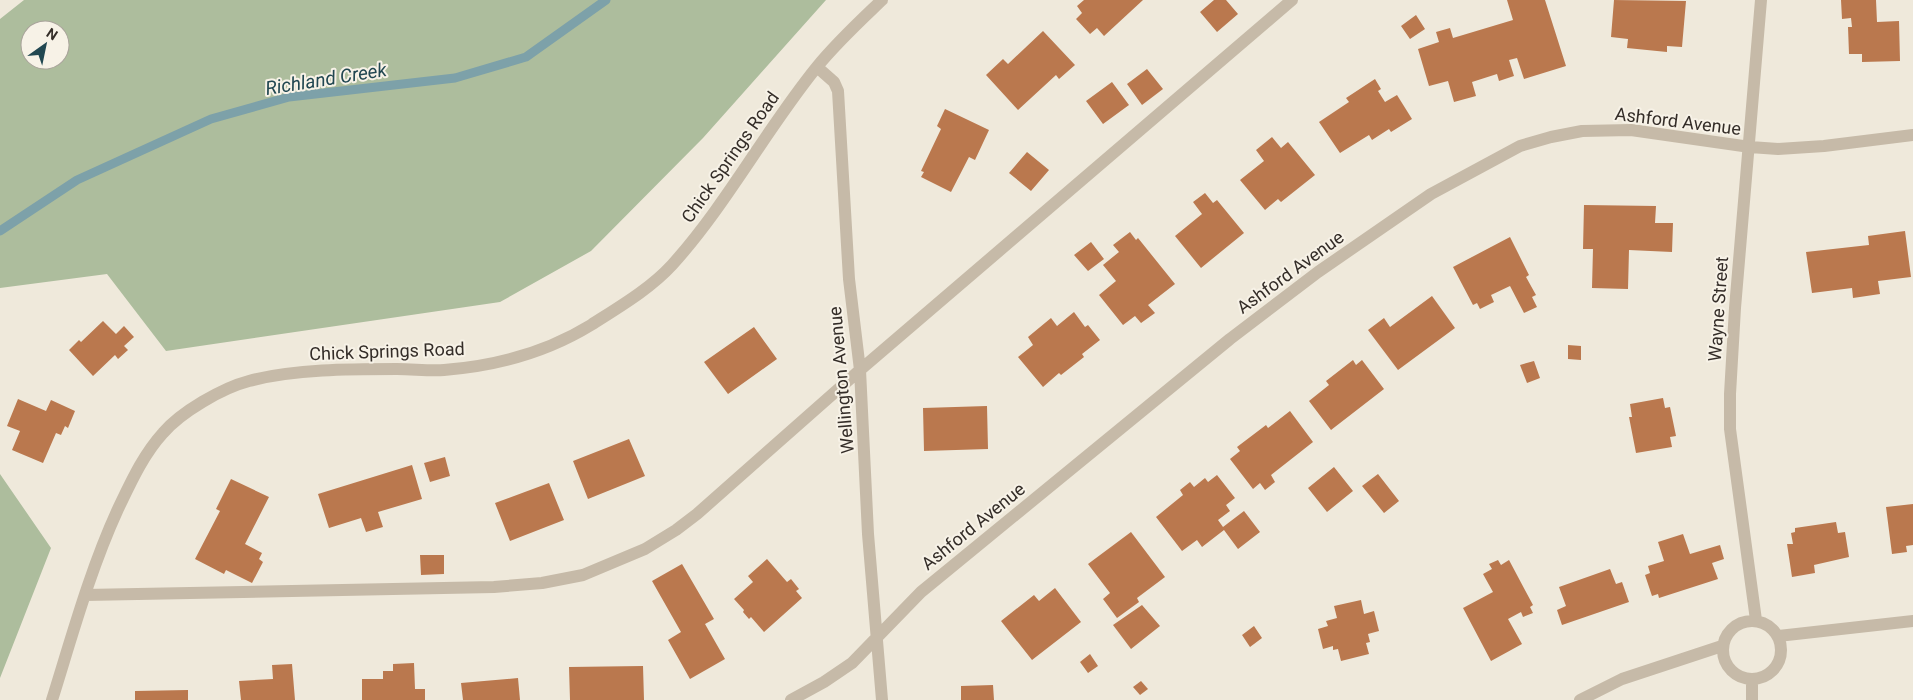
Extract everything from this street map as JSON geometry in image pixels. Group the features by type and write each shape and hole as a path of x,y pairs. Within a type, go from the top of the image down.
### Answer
{"street":[{"name":"Chick Springs Road","path":"52,700 103,542 136,470 164,431 202,401 247,381 289,373 397,369 443,370 502,361 552,346 587,327 623,305 671,266 717,210 785,110 817,67 850,30 882,0"},
{"path":"85,595 494,587 542,583 583,575 646,550 697,514 860,370 1292,0"},
{"name":"Wayne Street","path":"1756,620 1730,429 1730,394 1735,308 1761,0"},
{"name":"Wellington Avenue","path":"817,67 834,82 838,91 849,279 860,370 868,534 882,700"},
{"name":"Ashford Avenue","path":"791,700 824,682 852,663 921,592 1230,339 1318,272 1431,194 1478,167 1520,146 1582,131 1631,130 1750,147 1778,149 1824,146 1913,135"},
{"path":"1756,620 1765,623 1778,636 1781,656 1778,665 1771,672 1762,677 1742,678 1727,666 1722,646 1725,637 1737,624 1756,620"},
{"path":"1778,636 1913,621"},
{"path":"1580,700 1622,679 1722,646"},
{"path":"1752,679 1752,700"}],"green space":[{"path":"24,0 826,0 703,138 591,251 500,302 166,351 107,274 0,288 0,19"},
{"path":"0,474 51,548 0,678"}],"building":[{"path":"1084,0 1143,0 1104,36 1097,28 1090,34 1076,19 1082,13 1077,6"},
{"path":"1214,0 1226,0 1238,14 1217,32 1200,12"},
{"path":"1507,0 1545,0 1566,66 1524,79 1517,58 1509,60 1514,76 1499,81 1497,74 1472,82 1476,96 1454,102 1448,81 1429,86 1418,49 1439,42 1436,32 1450,28 1453,38 1513,20"},
{"path":"1614,0 1686,1 1682,47 1667,46 1667,52 1627,48 1628,39 1611,37"},
{"path":"1841,0 1876,0 1877,22 1899,21 1900,61 1862,62 1862,54 1849,54 1848,27 1852,27 1851,18 1842,19"},
{"path":"1416,15 1425,29 1410,39 1401,26"},
{"path":"1043,31 1075,65 1059,79 1056,75 1018,110 986,75 1003,59 1008,64"},
{"path":"1147,69 1163,89 1142,105 1127,84"},
{"path":"1375,79 1381,89 1378,91 1385,102 1397,95 1412,119 1391,132 1389,129 1372,140 1369,135 1340,153 1319,122 1349,102 1346,98"},
{"path":"1112,82 1129,105 1103,124 1086,101"},
{"path":"945,109 989,130 975,160 969,157 951,192 921,177 924,172 921,171 941,129 937,126"},
{"path":"1272,137 1281,148 1288,142 1315,175 1281,202 1278,199 1265,210 1240,180 1264,161 1256,150"},
{"path":"1027,152 1049,170 1031,191 1009,173"},
{"path":"1205,193 1213,203 1217,200 1244,233 1201,268 1175,236 1202,214 1193,202"},
{"path":"1584,205 1656,206 1655,223 1673,223 1672,252 1629,250 1628,289 1592,288 1593,249 1583,249"},
{"path":"1905,231 1911,277 1878,281 1880,294 1853,298 1852,288 1812,293 1806,252 1869,245 1868,236"},
{"path":"1130,232 1136,240 1138,238 1175,284 1148,305 1155,313 1141,323 1135,316 1123,325 1099,295 1116,281 1103,265 1119,252 1113,245"},
{"path":"1510,237 1529,275 1526,277 1536,295 1532,297 1537,307 1524,313 1510,286 1491,295 1494,302 1480,309 1477,303 1473,305 1453,267"},
{"path":"1091,242 1104,259 1088,271 1074,255"},
{"path":"1432,296 1455,328 1398,370 1368,330 1384,318 1390,327"},
{"path":"1074,312 1085,327 1088,325 1100,340 1082,354 1084,357 1061,375 1059,373 1043,387 1018,357 1033,345 1028,337 1051,318 1057,326"},
{"path":"103,321 116,334 124,326 134,337 124,346 128,350 118,359 115,355 93,376 69,350 79,340 81,342"},
{"path":"754,327 777,359 728,394 704,362"},
{"path":"1568,345 1581,346 1581,360 1568,359"},
{"path":"1353,360 1356,365 1362,360 1384,389 1331,430 1309,401 1329,385 1326,381"},
{"path":"1534,361 1540,378 1527,383 1520,365"},
{"path":"1663,398 1665,408 1670,407 1676,436 1670,437 1672,447 1636,453 1629,417 1632,417 1630,404"},
{"path":"18,399 46,411 51,400 75,411 68,428 65,426 61,435 56,433 43,463 12,450 20,431 7,426"},
{"path":"987,406 988,449 924,451 923,408"},
{"path":"1290,411 1313,442 1271,475 1275,482 1265,490 1260,483 1253,489 1230,459 1240,451 1237,447 1266,425 1268,428"},
{"path":"629,439 645,476 588,499 573,461"},
{"path":"445,457 450,476 430,482 424,463"},
{"path":"412,465 422,499 378,512 383,527 366,532 361,518 329,528 318,494"},
{"path":"1334,467 1353,491 1327,512 1308,488"},
{"path":"1378,474 1399,501 1384,513 1362,486"},
{"path":"1217,475 1235,498 1226,505 1230,511 1218,520 1223,527 1244,511 1260,532 1238,549 1224,530 1202,547 1197,540 1182,551 1156,517 1183,495 1180,490 1190,482 1194,487 1205,478 1208,482"},
{"path":"231,479 269,497 245,544 262,553 259,559 263,562 252,583 226,570 224,574 195,559 220,511 216,509"},
{"path":"549,483 564,520 510,541 495,503"},
{"path":"1913,504 1913,545 1906,546 1907,552 1892,554 1886,507"},
{"path":"1836,522 1838,533 1845,532 1849,557 1814,565 1815,573 1792,577 1787,544 1793,544 1791,533 1795,532 1795,528"},
{"path":"1131,532 1165,577 1137,598 1139,602 1117,618 1103,599 1110,593 1088,564"},
{"path":"1683,534 1690,554 1720,545 1724,559 1712,563 1718,579 1659,598 1658,594 1652,596 1645,575 1650,573 1648,566 1664,561 1658,542"},
{"path":"420,555 444,555 444,574 421,575"},
{"path":"767,559 787,582 791,579 799,589 796,591 802,598 764,632 751,617 749,619 734,599 753,582 748,576"},
{"path":"1498,560 1501,565 1509,560 1533,605 1530,607 1533,613 1523,617 1521,612 1508,619 1522,644 1491,661 1463,608 1493,592 1483,574 1492,569 1489,564"},
{"path":"682,564 714,619 705,624 725,659 690,679 668,640 681,632 652,581"},
{"path":"1610,569 1616,584 1622,582 1629,602 1562,625 1557,610 1566,606 1559,587"},
{"path":"1055,588 1081,622 1032,660 1001,621 1034,595 1039,601"},
{"path":"1361,600 1364,614 1374,611 1379,631 1368,634 1370,642 1366,643 1369,654 1341,661 1338,649 1333,650 1333,646 1323,649 1318,629 1328,626 1326,621 1337,618 1334,606"},
{"path":"1142,605 1160,626 1131,649 1113,625"},
{"path":"1254,626 1262,638 1250,647 1242,635"},
{"path":"1090,654 1098,666 1088,673 1080,662"},
{"path":"414,663 415,689 425,689 425,700 362,700 362,679 383,679 383,671 393,671 393,664"},
{"path":"292,664 295,700 241,700 239,681 273,679 272,665"},
{"path":"643,666 644,700 570,700 569,667"},
{"path":"518,678 520,700 463,700 461,683"},
{"path":"1141,681 1148,689 1140,695 1133,687"},
{"path":"993,685 994,700 961,700 961,686"},
{"path":"188,690 188,700 135,700 135,691"}],"waterway":[{"name":"Richland Creek","path":"0,231 77,180 211,119 289,97 455,78 526,57 606,0"}]}
